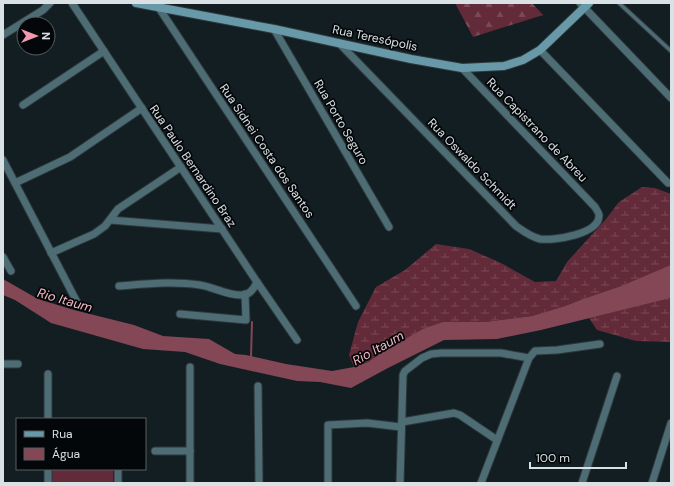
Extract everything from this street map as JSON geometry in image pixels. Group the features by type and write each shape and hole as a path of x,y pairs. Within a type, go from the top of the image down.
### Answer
{"street":[{"path":"3,35 43,10 50,3"},
{"name":"Rua Paulo Bernardino Braz","path":"72,3 297,340"},
{"name":"Rua Teresópolis","path":"136,3 274,29 411,59 462,68 510,65 523,60 540,50 584,5"},
{"path":"584,5 671,98"},
{"name":"Rua Sidnei Costa dos Santos","path":"159,8 356,306"},
{"name":"Rua Porto Seguro","path":"274,29 389,227"},
{"name":"Rua Oswaldo Schmidt","path":"339,43 516,226 523,231 540,239 563,238 577,235 594,226 599,215 595,207"},
{"path":"540,50 668,184"},
{"path":"23,106 104,51"},
{"name":"Rua Capistrano de Abreu","path":"462,68 595,207"},
{"path":"15,183 70,157 142,108"},
{"path":"3,160 78,304"},
{"path":"51,253 94,234 110,220 118,209 181,167"},
{"path":"110,220 222,229"},
{"path":"3,257 11,271"},
{"path":"119,286 184,283 208,286 235,294 245,294 254,289 257,282"},
{"path":"180,314 246,320 245,294"},
{"path":"481,483 529,358 534,351 557,350 600,344"},
{"path":"400,483 403,375 405,371 422,358 431,354 501,353 529,358"},
{"path":"3,364 18,364"},
{"path":"190,367 190,483"},
{"path":"48,374 48,418"},
{"path":"582,483 617,376"},
{"path":"258,386 259,483"},
{"path":"328,483 328,425 401,424 454,413 460,415 498,440"},
{"path":"652,483 671,423"},
{"path":"155,451 190,451"},
{"path":"48,470 48,483"},
{"path":"118,470 118,483"}],"lane":[{"path":"619,3 671,51"}],"green space":[{"path":"455,3 532,3 543,15 473,37"},
{"path":"642,187 655,188 671,194 671,265 668,267 621,286 532,316 485,322 443,322 386,350 368,362 354,367 349,355 358,322 376,287 405,270 436,244 469,249 501,263 535,282 556,281 567,262 606,219 619,202"},
{"path":"671,298 671,342 636,341 597,330 589,318"},
{"path":"50,470 113,470 113,483 50,483"}],"water":[{"path":"671,265 671,298 541,330 497,339 444,340 351,388 320,382 297,381 220,364 185,352 143,349 51,323 15,300 3,295 3,279 38,299 74,310 134,325 163,336 209,339 235,354 332,371 354,367 368,362 423,329 443,322 485,322 532,316 621,286"}],"waterway":[{"path":"251,357 252,322"}],"water label":[{"name":"Rio Itaum","path":"65,300"},
{"name":"Rio Itaum","path":"378,348"}]}
